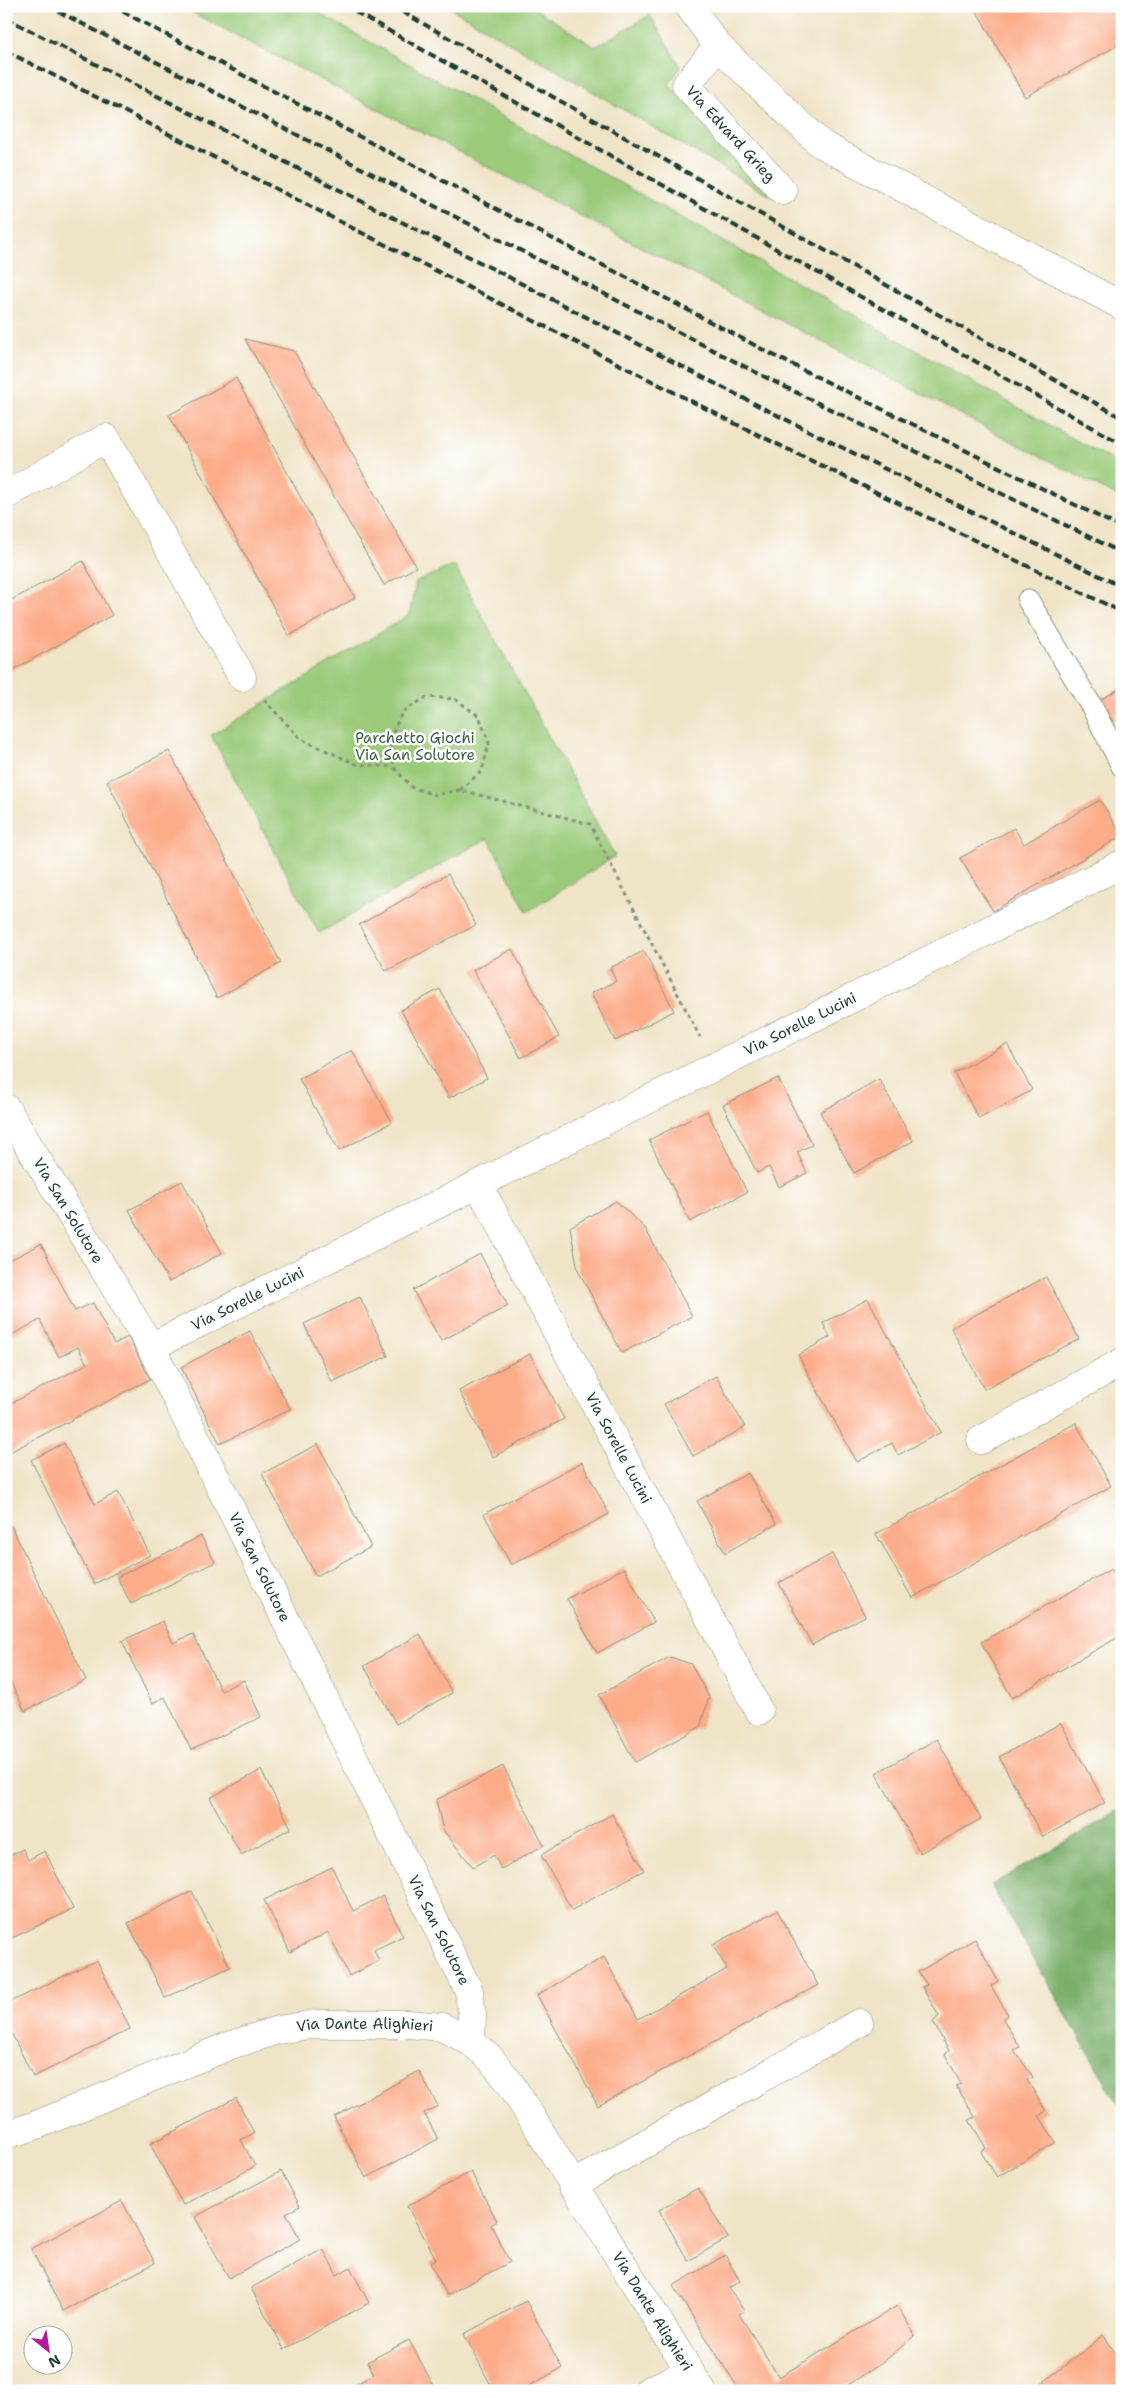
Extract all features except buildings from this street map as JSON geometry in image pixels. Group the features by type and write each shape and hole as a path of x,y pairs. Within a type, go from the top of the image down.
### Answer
{"street":[{"path":"689,6 718,46 821,144 1122,306"},
{"name":"Via Edvard Grieg","path":"718,46 686,85 783,191"},
{"path":"6,495 106,438 242,677"},
{"name":"Via Sorelle Lucini","path":"150,1346 1122,864"},
{"name":"Via San Solutore","path":"6,1108 150,1346 469,1991 472,2014 471,2042"},
{"name":"Via Sorelle Lucini","path":"478,1184 759,1711"},
{"path":"980,1440 1120,1367"},
{"path":"572,2185 859,2023"},
{"name":"Via Dante Alighieri","path":"6,2135 34,2126 228,2046 278,2030 315,2024 408,2024 442,2027 471,2042 490,2058 510,2083 696,2381"},
{"path":"648,2391 696,2381"}],"lane":[{"path":"1028,600 1092,707 1122,766"}],"path":[{"path":"242,677 301,739 356,764 394,767"},
{"path":"460,790 482,770 489,742 479,716 455,699 427,697 402,712 390,739 394,767 411,787 435,795 460,790 590,824 715,1066"}],"green space":[{"path":"180,6 306,6 1122,466 1122,499"},
{"path":"447,6 531,6 595,47 650,15 681,67 669,84 772,197"},
{"name":"Parchetto Giochi Via San Solutore","path":"454,565 615,856 527,912 488,838 319,933 211,735 409,615 416,582"},
{"path":"1122,1809 1122,2111 991,1885"}],"railway":[{"path":"48,6 765,377 1122,553"},
{"path":"112,6 777,357 1122,528"},
{"path":"345,6 1122,444"},
{"path":"392,6 1122,418"},
{"path":"6,18 751,402 1122,587"},
{"path":"6,51 738,425 1122,612"}]}
